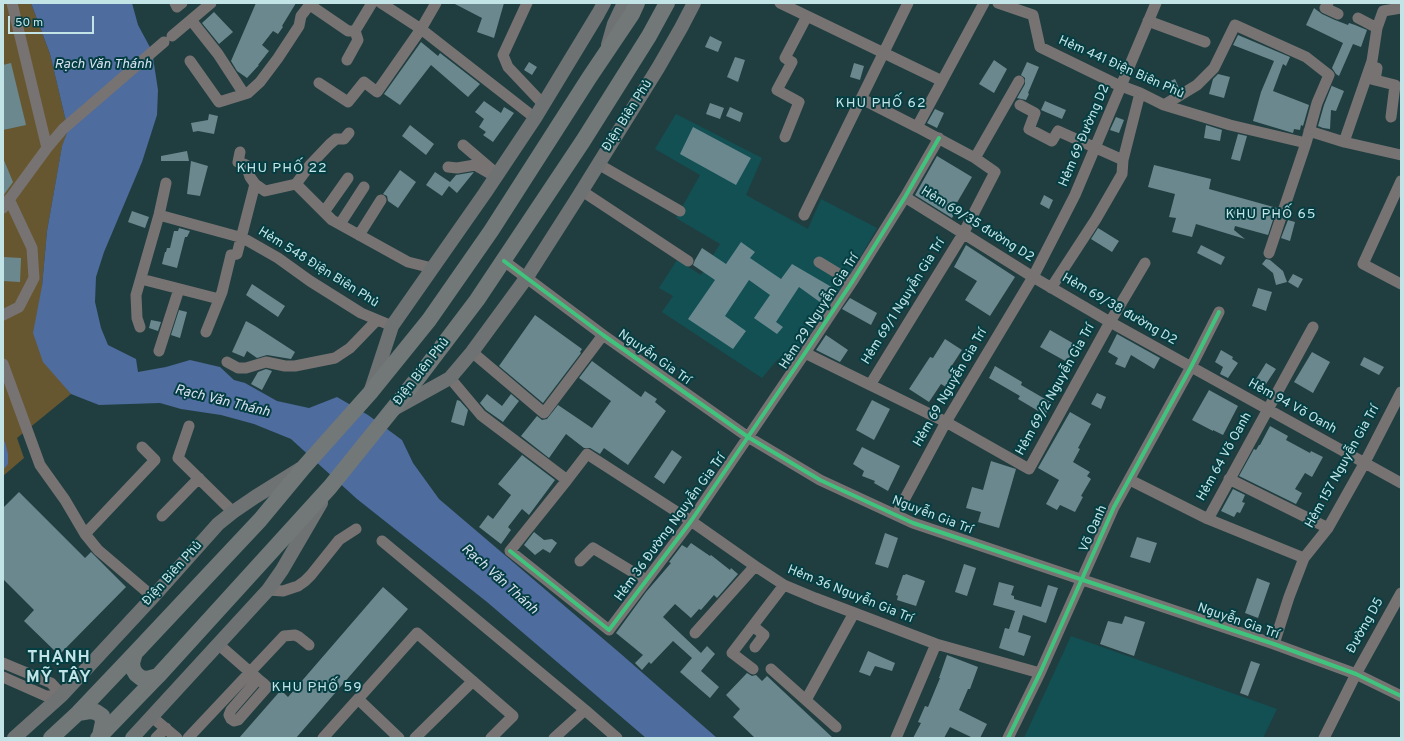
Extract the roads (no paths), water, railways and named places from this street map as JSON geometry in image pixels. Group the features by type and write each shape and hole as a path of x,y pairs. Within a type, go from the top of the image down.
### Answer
{"highway":[{"name":"Điện Biên Phủ","path":"51,738 78,713 135,654 260,520 304,467 370,393 429,320 491,231 632,14 637,3"},
{"name":"Điện Biên Phủ","path":"393,410 477,300 504,261 583,142 649,36 666,3"},
{"path":"99,737 158,676 330,487 393,410"},
{"path":"135,654 132,663 136,674 141,678 147,679 158,676"},
{"path":"78,713 90,711 96,712 102,716 104,722 99,737"}],"main road":[{"path":"370,393 392,326 497,176 535,118 604,3"},
{"name":"Điện Biên Phủ","path":"605,54 614,24 624,3"},
{"name":"Điện Biên Phủ","path":"393,410 450,378 472,352 527,277 582,191 658,68 694,3"},
{"name":"Điện Biên Phủ","path":"14,738 62,695 218,524 233,512 304,467"},
{"path":"132,738 268,590 282,570 330,487"}],"street":[{"path":"12,3 47,148"},
{"path":"175,3 177,7 182,3"},
{"path":"3,315 19,307 34,278 32,248 6,203 63,129 211,3"},
{"path":"347,60 358,40 355,31 372,3"},
{"path":"381,3 421,29 535,118"},
{"path":"319,82 348,102 364,82 377,92 421,29 436,3"},
{"path":"527,3 503,55 508,67 543,104"},
{"path":"780,3 802,10 883,53 942,81"},
{"path":"804,215 908,3"},
{"path":"917,127 984,3"},
{"name":"Hẻm 441 Điện Biên Phủ","path":"998,3 1033,15 1040,47 1122,86 1164,105 1230,125 1306,143"},
{"name":"Hẻm 69 Đường D2","path":"1033,277 1075,195 1156,3"},
{"path":"1328,3 1325,8 1338,14"},
{"path":"190,61 219,102 248,93 260,82 271,69 299,26 302,16 311,4 348,30 355,31"},
{"path":"1370,79 1377,28 1383,11 1401,8"},
{"path":"785,137 799,102 777,90 792,62 785,58 802,10"},
{"path":"1358,18 1377,28"},
{"path":"191,20 218,54 244,94"},
{"path":"1148,21 1205,42"},
{"path":"1164,105 1197,85 1214,68 1234,25 1306,57 1329,75 1317,103 1306,143 1269,253"},
{"path":"1344,142 1370,79 1378,68"},
{"path":"1370,79 1395,85 1391,117"},
{"path":"862,99 976,158 1019,81"},
{"path":"1051,288 1096,219 1122,174 1123,160 1140,93"},
{"path":"1020,106 1035,113 1029,129 1052,141 1058,131 1123,160"},
{"path":"1309,131 1344,142 1401,155 1401,166"},
{"path":"240,152 238,162 246,165 250,177 255,184 265,191 296,184 310,165 330,144 336,139 344,139 349,132"},
{"name":"Hẻm 29 Nguyễn Gia Trí","path":"748,437 852,282 905,197 939,138"},
{"path":"463,145 497,176"},
{"name":"Hẻm 69/1 Nguyễn Gia Trí","path":"870,385 963,234 995,172 976,158"},
{"path":"598,164 680,210"},
{"path":"448,167 457,168 475,165 497,176"},
{"path":"324,212 348,178"},
{"path":"140,327 137,318 136,295 159,215 166,182"},
{"path":"1401,182 1363,264 1401,284"},
{"path":"206,332 219,299 231,255 237,254 255,184"},
{"path":"296,184 332,220 408,262 432,268"},
{"path":"340,224 364,187"},
{"path":"582,191 688,260"},
{"name":"Hẻm 69/35 đường D2","path":"905,197 1033,277"},
{"path":"359,235 381,200"},
{"name":"Hẻm 548 Điện Biên Phủ","path":"159,215 242,238 278,258 310,281 361,313 392,326"},
{"name":"Nguyễn Gia Trí","path":"504,261 603,335 748,437 820,480 913,523 1274,644 1356,674 1401,696"},
{"path":"819,262 852,282"},
{"name":"Hẻm 69/2 Nguyễn Gia Trí","path":"946,422 1029,469 1110,322 1145,264"},
{"name":"Hẻm 69/38 đường D2","path":"1033,277 1190,367"},
{"name":"Hẻm 69 Nguyễn Gia Trí","path":"896,515 946,422 1033,277"},
{"path":"140,279 219,299"},
{"path":"158,351 179,289"},
{"name":"Võ Oanh","path":"1008,738 1040,673 1114,507 1130,480 1219,312"},
{"path":"227,362 238,368 246,368 266,362 285,366 295,366 335,358 350,348 377,320"},
{"name":"Hẻm 64 Võ Oanh","path":"1208,519 1267,409 1314,327"},
{"path":"472,352 544,413 603,335"},
{"path":"805,353 946,422"},
{"path":"3,364 40,465 98,550 153,597"},
{"name":"Hẻm 94 Võ Oanh","path":"1190,367 1401,483"},
{"path":"450,378 481,415 567,480"},
{"name":"Hẻm 157 Nguyễn Gia Trí","path":"1274,644 1288,597 1304,558 1328,528 1364,464 1401,392"},
{"path":"189,426 178,458 233,512"},
{"name":"Hẻm 36 Đường Nguyễn Gia Trí","path":"567,480 510,552 609,630 691,521 748,437"},
{"path":"86,534 155,460 142,447"},
{"name":"Hẻm 36 Nguyễn Gia Trí","path":"567,480 587,454 691,521 784,585 936,644 1040,673"},
{"path":"162,516 199,478"},
{"path":"1229,479 1328,528"},
{"name":"Hẻm 64 Võ Oanh","path":"1130,480 1208,519 1304,558"},
{"path":"268,590 283,591 291,589 305,581 339,540 356,529"},
{"path":"382,541 617,738"},
{"path":"580,561 593,548 646,580"},
{"path":"695,633 755,566"},
{"path":"753,669 732,653 784,585"},
{"name":"Đường D5","path":"1324,738 1356,674 1401,593"},
{"path":"806,700 854,613"},
{"path":"753,626 764,635 755,647"},
{"path":"323,738 417,633 514,716 490,738"},
{"path":"188,738 254,675 284,636 295,635 300,637 309,645"},
{"path":"218,644 254,675"},
{"path":"896,738 936,644"},
{"path":"3,663 51,683 62,695"},
{"path":"771,669 836,726"},
{"path":"3,677 46,696 62,695"},
{"path":"416,738 473,681"},
{"path":"358,699 399,738"},
{"path":"554,738 585,710"},
{"path":"152,717 175,737"},
{"path":"156,738 166,728"}],"water":[{"name":"Rạch Văn Thánh","path":"31,3 132,3 138,25 152,51 158,90 157,115 142,162 104,252 96,277 95,302 101,328 108,345 136,359 138,372 166,367 190,360 220,367 234,380 245,383 277,401 309,408 337,397 368,415 402,440 413,463 439,499 717,738 646,738 487,602 357,499 291,439 254,424 221,415 181,409 160,403 99,405 71,394 43,362 33,333 42,286 47,231 62,146 68,130 50,54"},
{"path":"3,440 5,442 8,454 8,464 3,470"}],"district":[{"name":"KHU PHỐ 62","path":"881,104"},
{"name":"KHU PHỐ 22","path":"282,169"},
{"name":"KHU PHỐ 65","path":"1271,215"},
{"name":"THẠNH MỸ TÂY","path":"59,669"},
{"name":"KHU PHỐ 59","path":"317,688"}]}
